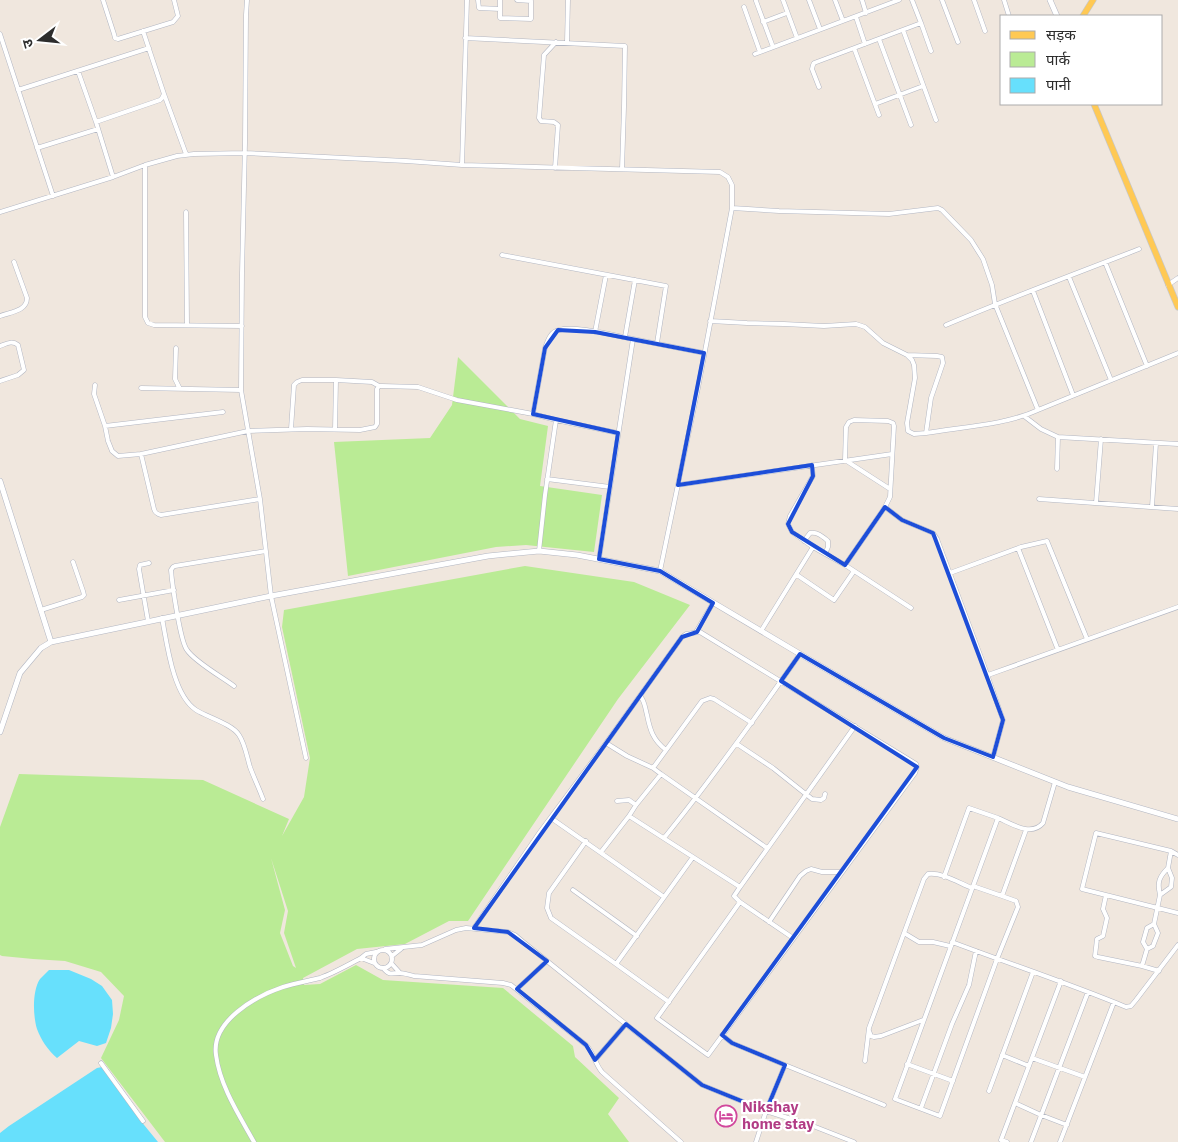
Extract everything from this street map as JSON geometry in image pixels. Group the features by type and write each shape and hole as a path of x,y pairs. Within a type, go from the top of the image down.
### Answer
{"main road":[{"path":"1085,15 1093,0"},
{"path":"1094,105 1178,307"}],"street":[{"path":"103,0 115,38 118,39 176,20 178,16 174,0"},
{"path":"248,0 246,15 241,390 260,499 271,596 306,758"},
{"path":"462,165 467,0"},
{"path":"478,0 478,8"},
{"path":"500,0 500,18 530,19 531,1 517,0"},
{"path":"567,42 568,0"},
{"path":"782,0 797,38"},
{"path":"809,0 820,29"},
{"path":"835,0 843,21"},
{"path":"862,0 866,12"},
{"path":"744,7 758,53 900,0"},
{"path":"912,0 931,51"},
{"path":"942,0 958,42"},
{"path":"974,0 985,31"},
{"path":"1004,0 1010,15"},
{"path":"1050,0 1057,15"},
{"path":"756,2 773,47"},
{"path":"467,8 500,9"},
{"path":"763,22 787,13"},
{"path":"856,17 865,44"},
{"path":"819,87 812,69 813,65 921,24"},
{"path":"903,30 936,120"},
{"path":"143,31 186,154"},
{"path":"0,34 53,196"},
{"path":"465,38 625,46 622,170"},
{"path":"879,39 911,125"},
{"path":"555,168 558,125 554,122 541,121 540,118 544,55 556,42"},
{"path":"18,90 149,48"},
{"path":"854,48 880,115"},
{"path":"78,71 113,177"},
{"path":"875,104 923,86"},
{"path":"96,122 160,100 164,94"},
{"path":"38,148 98,129"},
{"path":"0,212 113,177 145,165 186,154 245,154 462,165 720,172 728,177 732,185 732,208 729,228 660,570"},
{"path":"145,165 144,310 148,323 154,325 242,326"},
{"path":"732,208 889,214 938,208 942,210 979,250 984,259 990,275 995,304 1038,410"},
{"path":"186,212 187,325"},
{"path":"946,325 1139,248"},
{"path":"502,255 666,286 657,343"},
{"path":"0,316 20,310 27,303 14,262"},
{"path":"1104,262 1147,366"},
{"path":"596,332 606,275"},
{"path":"1069,277 1111,380"},
{"path":"1168,285 1178,278"},
{"path":"625,337 635,280"},
{"path":"1033,290 1074,395"},
{"path":"710,321 824,326 856,324 868,329 886,345 907,355 912,360 915,378 907,427 914,434 1005,421 1024,416 1178,353"},
{"path":"532,414 548,338 558,330 570,329 596,332 704,353"},
{"path":"599,559 633,339"},
{"path":"0,346 15,342 18,345 24,370 18,375 0,381"},
{"path":"176,348 174,379 180,389"},
{"path":"907,355 940,356 943,359 931,398 926,433"},
{"path":"291,429 294,385 302,380 336,380 372,382 379,386 418,387 457,400 618,433"},
{"path":"335,430 336,380"},
{"path":"95,386 94,394 108,441 114,453 118,456 141,454 248,431 369,429 377,424 377,389 379,386"},
{"path":"142,388 241,390"},
{"path":"105,426 224,412"},
{"path":"1024,416 1041,429 1058,437 1178,444"},
{"path":"538,551 556,420"},
{"path":"845,460 847,424 851,421 888,422 893,424 895,429 890,497 845,565"},
{"path":"1057,469 1058,437"},
{"path":"1096,503 1101,439"},
{"path":"1152,507 1156,442"},
{"path":"141,454 155,513 157,514 161,515 260,499"},
{"path":"678,486 892,454"},
{"path":"845,460 890,490"},
{"path":"812,466 813,476 790,516 788,524 792,532 911,608"},
{"path":"547,479 610,487"},
{"path":"0,481 52,642"},
{"path":"1039,499 1178,508"},
{"path":"885,507 902,520 933,533 937,540 1003,720 993,757"},
{"path":"804,540 810,533 816,532 824,537 828,541 825,554"},
{"path":"950,573 1018,548 1048,541 1087,639"},
{"path":"761,631 813,547"},
{"path":"1018,548 1058,650"},
{"path":"234,686 188,652 185,647 171,570 173,567 266,551"},
{"path":"0,732 20,673 41,648 52,642 271,596 488,556 538,551 577,555 660,570 944,738 1068,787 1178,819"},
{"path":"41,610 84,595 73,562"},
{"path":"148,621 139,566 149,563"},
{"path":"797,574 834,600 854,571"},
{"path":"118,600 174,590"},
{"path":"696,632 714,603"},
{"path":"988,675 1178,607"},
{"path":"162,618 177,685 195,709 238,733 254,780 263,799"},
{"path":"474,928 682,637 696,632 704,633 908,758 917,767 915,774 708,1055 658,1018 740,902"},
{"path":"664,838 697,798 737,744 800,654"},
{"path":"640,696 643,700 652,734 657,742 666,750"},
{"path":"653,768 705,699 714,699 752,723"},
{"path":"793,938 734,896 854,726"},
{"path":"606,743 627,756 653,768 768,848"},
{"path":"737,744 773,768 814,800 823,800 825,794"},
{"path":"601,852 662,774"},
{"path":"944,877 969,808 1026,830 1036,829 1043,823 1055,782"},
{"path":"617,801 629,800 636,805"},
{"path":"629,816 740,887"},
{"path":"551,818 664,897"},
{"path":"865,1061 869,1028 926,876 930,873 944,877 972,887 1016,901 1018,907 940,1116 895,1099 923,1020 972,887 998,818"},
{"path":"1002,896 1026,830"},
{"path":"1178,855 1171,851 1096,833 1082,889 1178,913"},
{"path":"586,841 549,893 547,908 552,918 669,1002"},
{"path":"1160,895 1171,887 1172,878 1168,868 1171,851"},
{"path":"616,964 693,857"},
{"path":"1147,949 1153,946 1158,933 1154,924 1160,895 1158,887 1161,875 1168,868"},
{"path":"769,922 800,876 806,871 811,869 822,872 842,872"},
{"path":"574,890 637,936"},
{"path":"1106,895 1103,909 1107,918 1103,936 1097,939 1095,956 1159,971"},
{"path":"1142,966 1147,949 1143,942 1147,928 1154,924"},
{"path":"254,1142 229,1094 215,1053 217,1038 221,1030 235,1014 266,994 297,983 322,977 366,954 380,950 422,946 456,930 466,928 508,932 515,935 702,1085 766,1111 854,1142"},
{"path":"904,933 919,942 951,944 976,951 1061,981 1126,1007 1131,1006 1178,946"},
{"path":"383,968 388,967 392,956 402,948"},
{"path":"385,950 392,956"},
{"path":"921,1108 969,985 976,951"},
{"path":"374,963 373,959 376,952"},
{"path":"361,958 374,963 390,974 400,973 511,985 586,1046 591,1051 598,1068 681,1142"},
{"path":"517,990 546,961"},
{"path":"391,963 400,973"},
{"path":"988,1091 1033,972"},
{"path":"1007,1142 1001,1140 1061,981"},
{"path":"1031,1142 1088,992"},
{"path":"1060,1142 1114,1002"},
{"path":"869,1028 871,1036 881,1036 923,1020"},
{"path":"595,1060 626,1024"},
{"path":"722,1035 732,1043 884,1106"},
{"path":"1002,1054 1029,1066"},
{"path":"1032,1058 1085,1077"},
{"path":"101,1063 143,1121"},
{"path":"908,1064 953,1081"},
{"path":"756,1142 766,1111 785,1065"},
{"path":"1015,1103 1067,1125"}],"highlighted area":[{"path":"558,330 595,332 704,353 678,485 812,465 813,476 788,524 792,532 845,565 885,507 902,520 933,533 1003,720 993,757 944,738 800,654 781,681 917,767 722,1035 732,1043 785,1065 766,1111 702,1085 626,1024 595,1060 586,1045 517,989 547,961 508,932 474,928 682,637 697,632 713,603 660,571 599,559 618,433 533,414 545,348"}],"green space":[{"path":"458,357 520,419 548,426 540,486 602,495 594,552 526,545 496,547 348,576 334,442 430,438 452,405"},
{"path":"525,566 634,582 690,605 618,699 468,921 449,921 405,944 357,949 303,978 304,985 320,984 356,965 383,980 503,988 573,1046 575,1057 619,1098 608,1114 629,1142 165,1142 101,1058 119,1020 124,996 101,972 65,961 0,955 0,827 19,774 203,780 289,819 282,836 304,797 310,758 282,627 284,610","holes":["271,858 288,911 284,933 296,968 293,966 280,933 285,910"]}],"water":[{"path":"49,970 69,970 102,986 112,1000 113,1014 106,1043 97,1046 79,1041 57,1058 48,1048 37,1029 34,1004 37,984"},
{"path":"102,1067 158,1142 0,1142 0,1133 9,1126 97,1068"}],"place":[{"name":"Nikshay home stay","path":"726,1116"}]}
